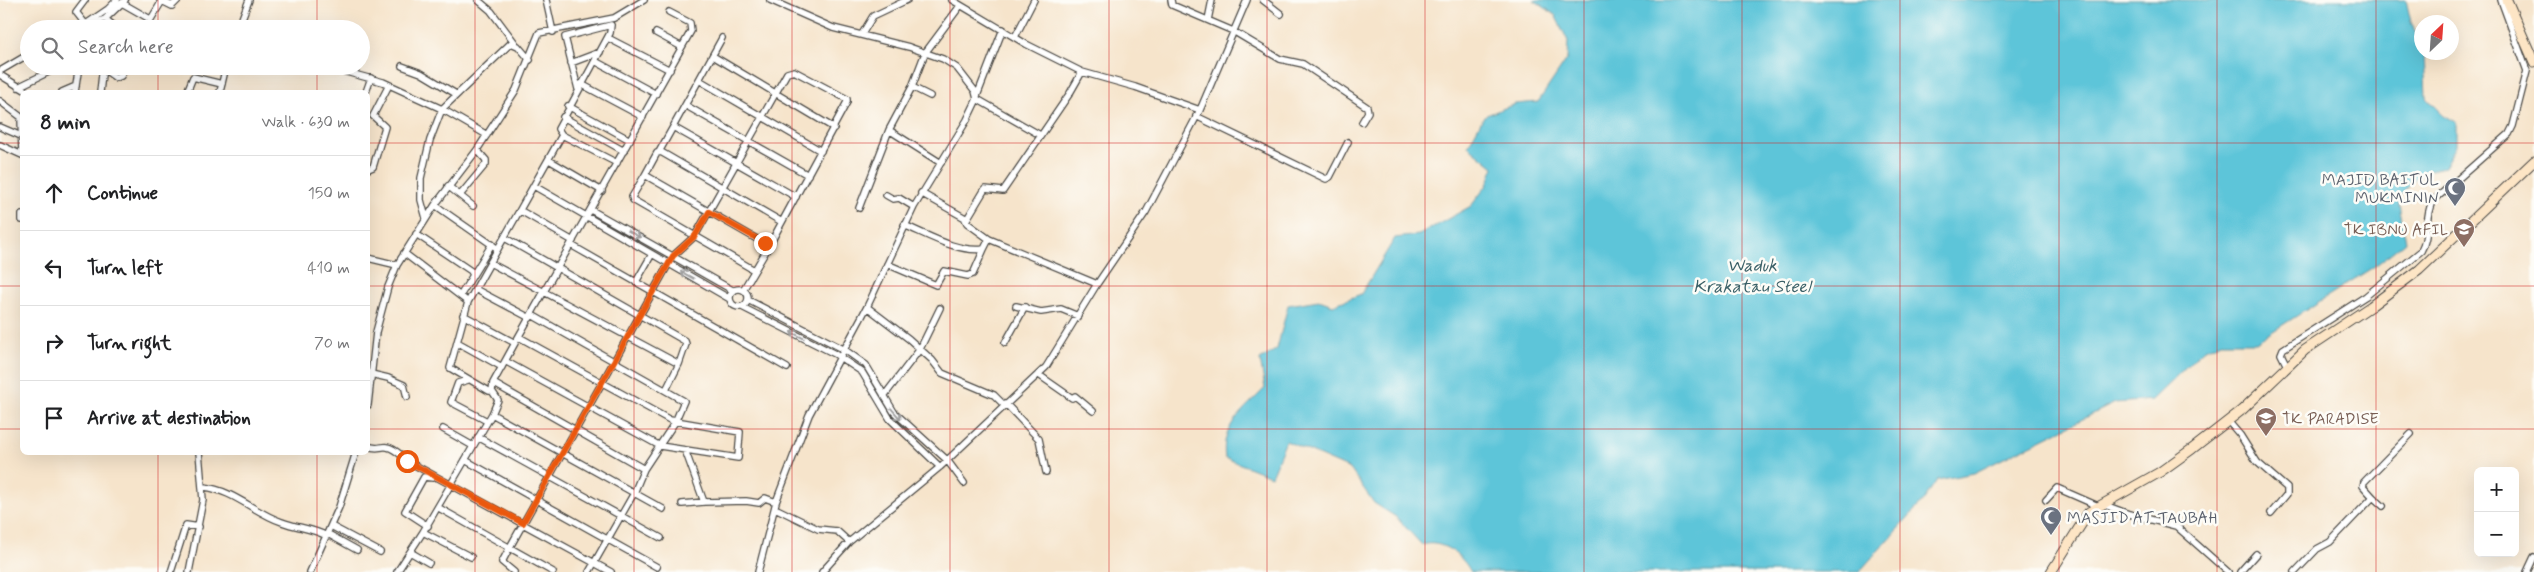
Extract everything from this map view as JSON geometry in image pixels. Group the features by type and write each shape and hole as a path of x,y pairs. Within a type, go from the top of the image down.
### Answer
{"street":[{"path":"84,20 76,12 86,0"},
{"path":"122,1 150,20 161,1 172,6 178,0"},
{"path":"241,20 249,0"},
{"path":"478,0 491,11 530,60"},
{"path":"546,0 553,32"},
{"path":"370,384 376,332 386,294 397,265 426,218 448,186 477,150 516,90 530,60 539,33 553,32 614,18 644,0"},
{"path":"770,0 783,2 828,26 862,34 943,60 956,68 975,91 977,98 1040,135"},
{"path":"862,34 873,16 907,0"},
{"path":"952,0 1015,37 1082,72 1136,87 1198,113 1326,179 1330,177 1348,142"},
{"path":"1015,37 1034,0"},
{"path":"1171,0 1172,6 1233,31 1280,59 1303,64 1366,106 1368,112 1362,122"},
{"path":"1208,20 1212,0"},
{"path":"822,572 849,542 940,467 1005,404 1039,375 1146,212 1198,113 1247,0"},
{"path":"1263,0 1281,14"},
{"path":"2287,366 2281,354 2283,349 2366,296 2421,251 2426,243 2426,213 2432,202 2509,134 2513,126 2527,70 2500,0"},
{"path":"2508,0 2534,62"},
{"path":"97,20 122,1"},
{"path":"105,19 122,1"},
{"path":"859,208 889,130 912,87 925,53 960,6"},
{"path":"492,391 493,383 670,70 692,26 669,12"},
{"path":"617,163 562,135 558,128 568,106 580,86 595,61 608,38 612,30 611,25 566,36 571,63 580,86 643,117"},
{"path":"758,572 776,505 809,416 867,307 904,225 977,98 1003,29"},
{"path":"656,33 682,47"},
{"path":"608,38 670,70"},
{"path":"722,38 673,128 632,197 633,200 754,270"},
{"path":"426,218 421,200 421,178 430,140 442,109 502,51 515,43"},
{"path":"571,63 600,52"},
{"path":"713,56 834,128"},
{"path":"0,71 20,59"},
{"path":"595,61 656,94"},
{"path":"402,66 421,73 456,94"},
{"path":"514,572 502,562 562,453 668,264 673,256 695,236 776,92 788,74 794,71 847,99 847,102 743,290"},
{"path":"965,220 985,189 1003,191 1070,93 1082,72"},
{"path":"0,75 25,90"},
{"path":"18,86 42,75"},
{"path":"76,89 78,75"},
{"path":"100,90 101,75"},
{"path":"220,90 224,75"},
{"path":"359,75 389,85 442,109 487,135"},
{"path":"188,90 193,77 222,84"},
{"path":"367,90 371,78"},
{"path":"699,80 821,151"},
{"path":"370,169 373,168 384,127 373,116 389,85"},
{"path":"912,87 930,96"},
{"path":"0,101 20,116"},
{"path":"685,105 808,175"},
{"path":"568,106 630,140"},
{"path":"563,117 624,151"},
{"path":"0,126 20,136"},
{"path":"673,128 796,197"},
{"path":"889,130 941,163"},
{"path":"398,572 439,508 498,400 492,391 468,380 450,368 468,302 521,211 562,135"},
{"path":"0,146 20,154"},
{"path":"460,194 486,164 486,160 477,150"},
{"path":"659,152 782,222"},
{"path":"549,160 602,190"},
{"path":"2051,572 2085,516 2100,505 2160,472 2248,405 2305,350 2375,303 2419,270 2534,161"},
{"path":"645,175 769,246"},
{"path":"448,186 473,206"},
{"path":"534,186 730,299 732,305 742,307 840,358 862,372 890,418 940,467"},
{"path":"921,193 965,220 967,224 988,239 1097,284"},
{"path":"886,195 893,199 899,198 914,207"},
{"path":"435,205 498,249"},
{"path":"591,210 734,291 743,290"},
{"path":"521,211 636,282 787,368"},
{"path":"904,225 945,244 984,249"},
{"path":"416,234 471,271 473,275"},
{"path":"505,238 641,314 685,341 686,344 679,364 666,390"},
{"path":"886,264 936,285 944,271 968,276 974,274 988,239"},
{"path":"460,296 492,244"},
{"path":"404,253 468,302"},
{"path":"636,282 652,254"},
{"path":"370,258 397,265"},
{"path":"490,263 679,364"},
{"path":"475,289 615,361 684,401 675,422 644,469 634,493 588,572"},
{"path":"743,290 747,294 748,300"},
{"path":"730,299 734,291"},
{"path":"742,307 748,300"},
{"path":"748,300 845,350 868,367 884,396 900,418 947,460 964,483"},
{"path":"1016,306 1041,312 1061,309 1078,316"},
{"path":"867,307 920,349 942,374 990,393 1005,404 1039,439 1046,472"},
{"path":"1005,343 1025,307"},
{"path":"884,396 920,349 940,308"},
{"path":"463,315 515,344"},
{"path":"457,342 590,406 660,446 737,460 741,433 675,422 602,384 519,337"},
{"path":"371,374 388,378 404,385 407,397"},
{"path":"1039,375 1072,398 1075,396 1093,411"},
{"path":"468,380 458,383 451,402 487,421"},
{"path":"493,383 644,469"},
{"path":"492,414 663,509"},
{"path":"2228,421 2240,435 2257,462 2287,490 2287,494 2271,513"},
{"path":"443,429 473,446"},
{"path":"2383,506 2363,486 2364,482 2411,434"},
{"path":"478,436 620,517 661,538"},
{"path":"370,447 379,449 389,447 407,461 451,486 612,572"},
{"path":"685,450 704,502"},
{"path":"189,572 199,527 204,487 199,455"},
{"path":"310,572 331,526 355,455"},
{"path":"465,460 657,567"},
{"path":"428,526 405,511 424,477 429,476 451,486"},
{"path":"204,487 218,490 282,522 314,529 357,550"},
{"path":"2046,500 2057,488 2121,512 2176,526 2228,572"},
{"path":"2295,572 2317,549 2330,542 2373,497"},
{"path":"682,504 746,501 759,503 765,498 818,529 837,531 849,542"},
{"path":"439,508 553,572"},
{"path":"171,572 187,524 199,527"},
{"path":"331,526 380,552"},
{"path":"423,532 471,557"},
{"path":"410,552 429,563"},
{"path":"2240,572 2256,554"},
{"path":"2527,572 2534,557"}],"water":[{"name":"Waduk Krakatau Steel","path":"1534,0 2406,0 2414,29 2414,60 2424,60 2426,97 2444,115 2456,122 2456,145 2444,167 2421,172 2398,199 2406,241 2375,266 2256,342 2221,342 2203,350 2152,400 2115,403 1974,473 1937,480 1923,501 1859,572 1471,572 1457,554 1444,546 1437,544 1422,545 1396,517 1374,503 1350,469 1286,441 1271,476 1225,458 1224,447 1226,437 1235,419 1265,388 1260,360 1277,349 1288,305 1319,300 1333,305 1361,294 1395,238 1419,235 1471,206 1487,185 1494,167 1468,146 1484,116 1515,104 1538,102 1567,59 1568,41 1555,15"}],"place":[{"name":"MAJID BAITUL MUKMININ","path":"2455,207"},
{"name":"TK IBNU AFIL","path":"2464,248"},
{"name":"TK PARADISE","path":"2266,437"},
{"name":"MASJID AT TAUBAH","path":"2051,536"}],"route":[{"path":"407,461 523,523 673,256 695,236 709,212 765,243"}]}
